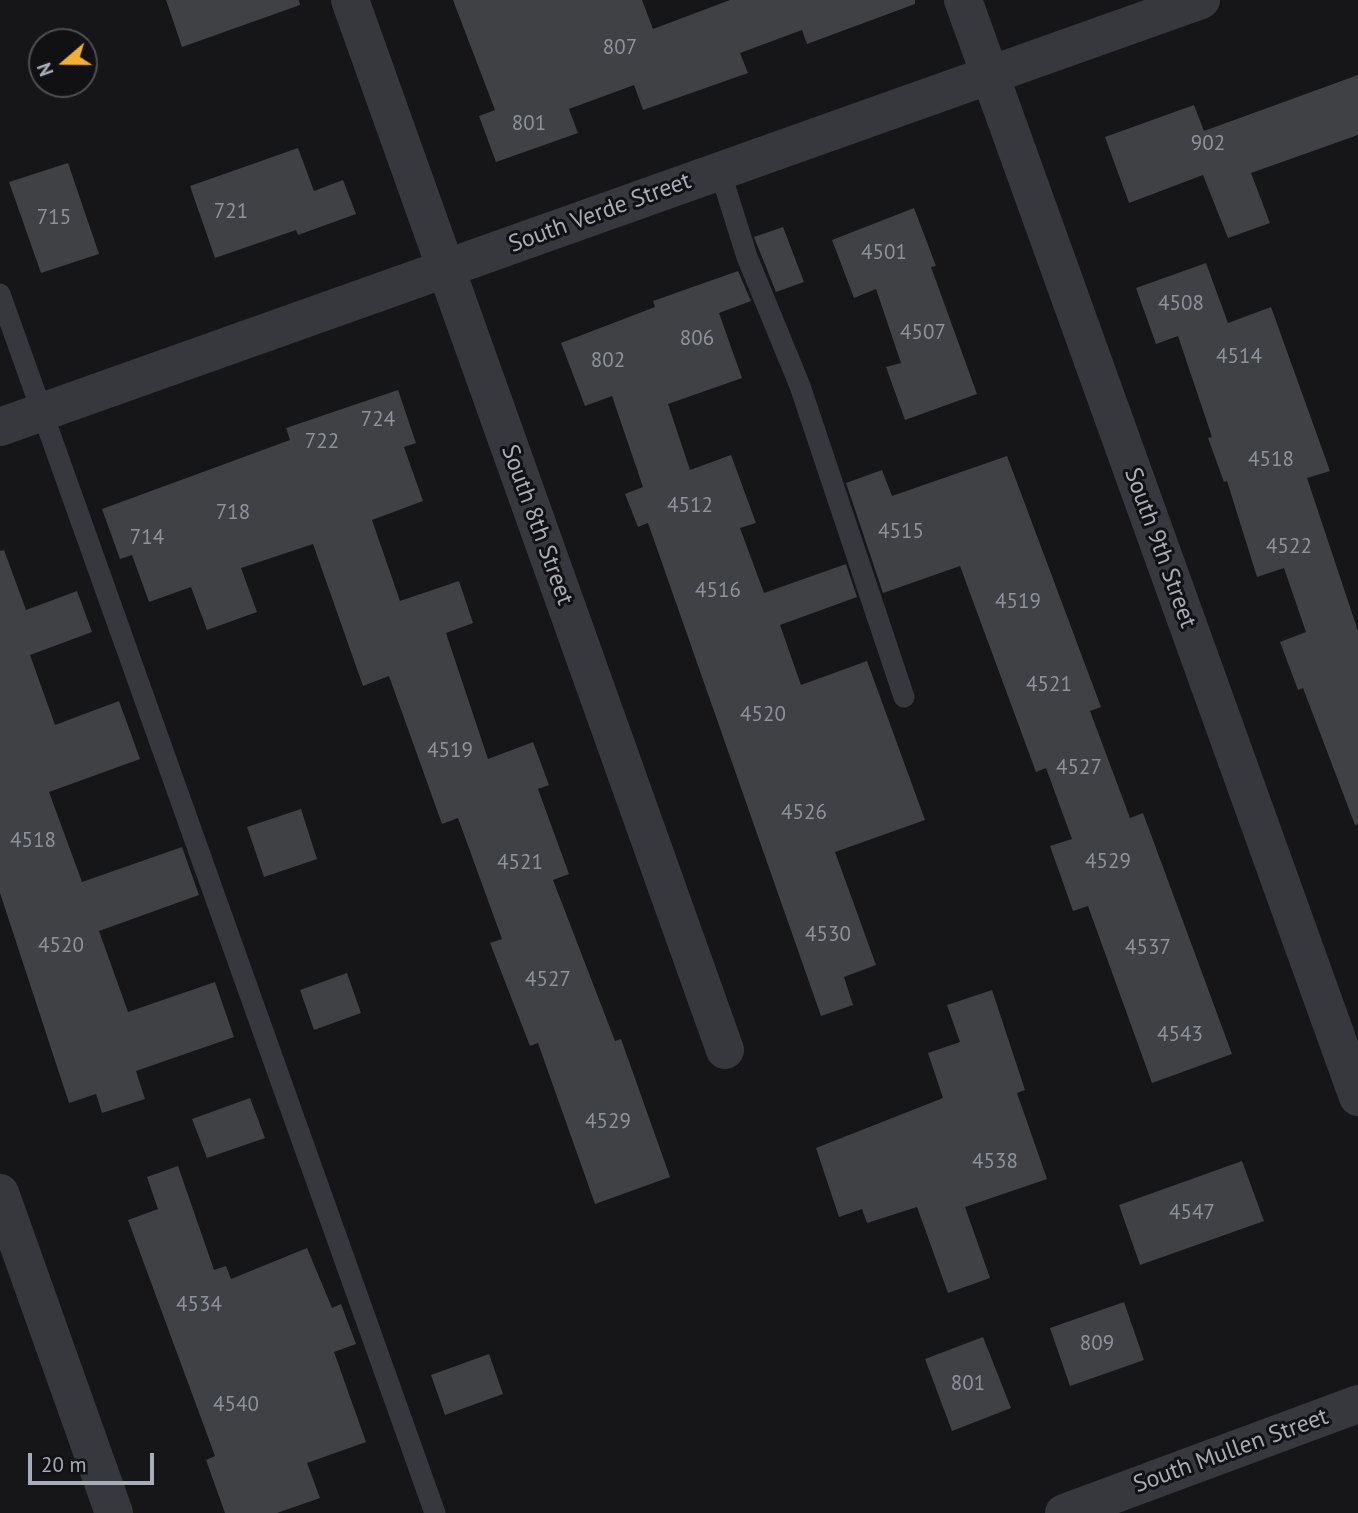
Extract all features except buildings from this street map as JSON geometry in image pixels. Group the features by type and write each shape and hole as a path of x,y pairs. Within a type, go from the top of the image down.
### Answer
{"street":[{"name":"South 8th Street","path":"350,0 725,1050"},
{"name":"South 9th Street","path":"963,0 1358,1097"},
{"name":"South Verde Street","path":"0,427 1201,0"},
{"path":"0,1194 114,1513"},
{"name":"South Mullen Street","path":"1064,1513 1358,1404"}],"lane":[{"path":"720,170 747,257 800,386 904,696"},
{"path":"0,294 435,1513"}]}
